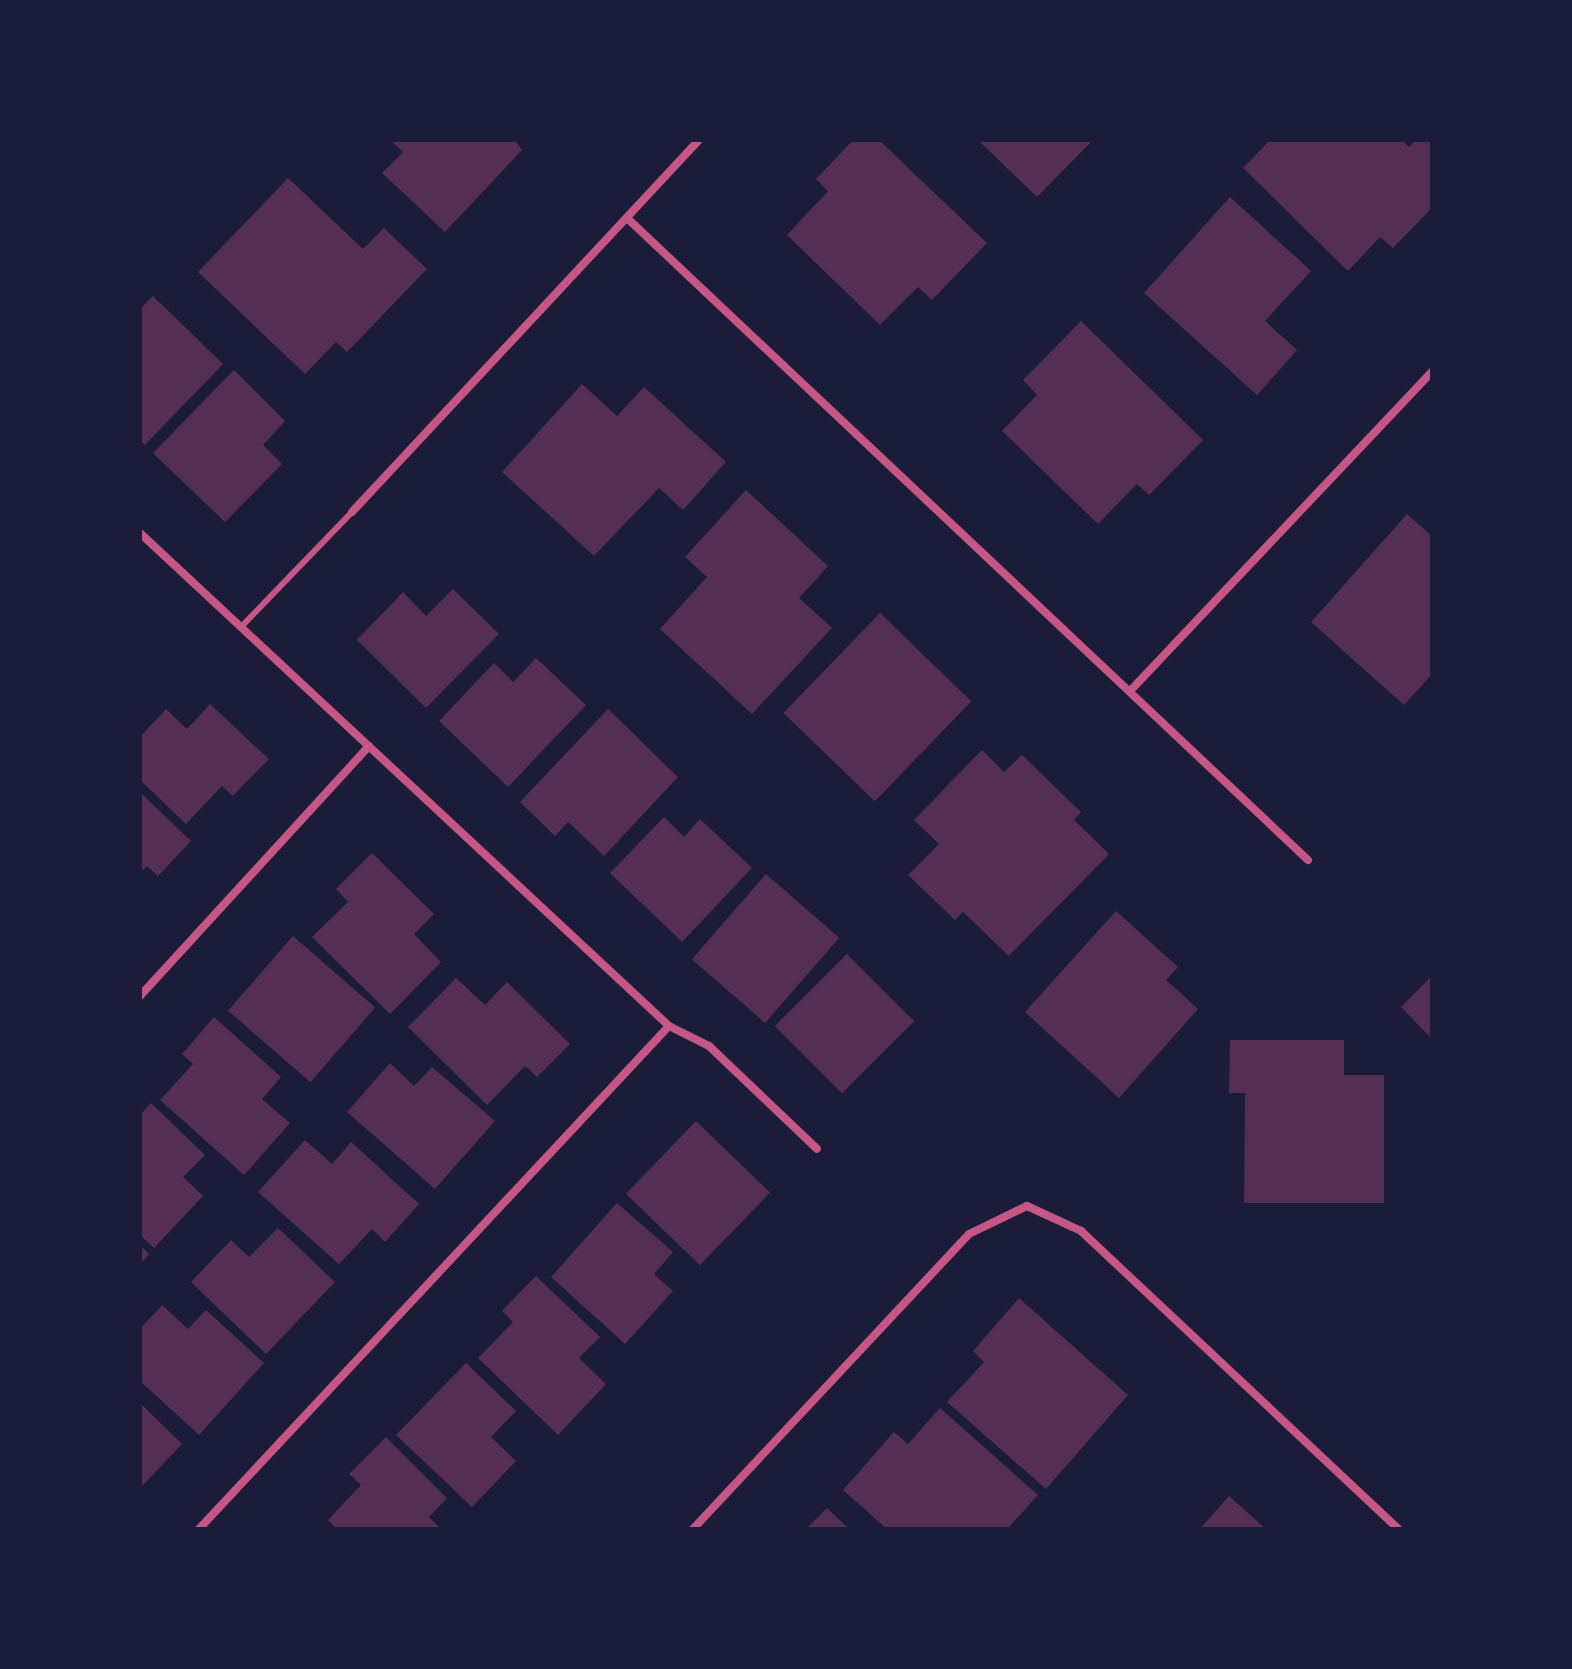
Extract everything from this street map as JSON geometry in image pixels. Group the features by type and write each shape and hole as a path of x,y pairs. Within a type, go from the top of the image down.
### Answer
{"street":[{"path":"352,512 699,140"},
{"path":"627,218 1308,860"},
{"path":"1131,690 1432,372"},
{"path":"140,533 669,1026 709,1046 817,1149"},
{"path":"140,996 369,746"},
{"path":"199,1529 669,1026"},
{"path":"693,1529 969,1234 1027,1206 1081,1231 1398,1529"}],"lane":[{"path":"241,627 352,512"}],"building":[{"path":"390,140 515,140 522,150 445,232 382,173 403,152"},
{"path":"853,140 879,140 987,243 932,300 918,287 880,325 787,235 828,191 816,179"},
{"path":"978,140 1093,140 1037,197"},
{"path":"1270,140 1402,140 1409,147 1416,140 1432,140 1432,208 1393,248 1380,237 1348,271 1243,168"},
{"path":"288,178 363,249 384,228 427,269 347,352 336,342 305,374 198,272"},
{"path":"1230,197 1311,271 1265,321 1297,350 1257,395 1144,293"},
{"path":"153,296 223,364 145,445 140,440 140,309"},
{"path":"1081,321 1203,440 1149,495 1137,484 1098,524 1002,431 1037,395 1023,380"},
{"path":"234,370 285,421 263,445 282,464 225,522 153,453"},
{"path":"582,384 617,416 644,387 726,462 683,510 659,488 594,556 502,472"},
{"path":"746,490 828,566 799,598 832,628 752,714 660,629 707,577 685,557"},
{"path":"1407,514 1432,536 1432,674 1404,705 1311,622"},
{"path":"453,589 499,634 426,708 357,640 403,592 426,616"},
{"path":"880,613 971,701 875,801 783,713"},
{"path":"536,658 586,705 508,787 439,721 494,663 513,682"},
{"path":"210,704 269,759 233,796 222,786 186,824 140,780 140,737 166,709 187,729"},
{"path":"608,709 678,777 604,856 568,822 555,836 520,802"},
{"path":"982,750 1004,772 1022,755 1081,812 1074,820 1109,854 1009,956 963,912 955,920 908,875 939,844 914,820"},
{"path":"140,792 191,841 158,876 147,866 140,873"},
{"path":"664,817 684,837 700,819 752,868 682,942 610,873"},
{"path":"372,853 434,914 414,934 441,962 390,1014 312,937 348,902 336,889"},
{"path":"766,874 839,938 765,1023 692,959"},
{"path":"1116,911 1178,967 1166,980 1198,1009 1119,1098 1025,1012"},
{"path":"293,936 375,1008 310,1082 228,1011"},
{"path":"847,954 914,1021 842,1093 775,1026"},
{"path":"1432,976 1432,1039 1401,1007"},
{"path":"456,978 485,1005 507,982 570,1044 537,1077 525,1066 487,1105 408,1027"},
{"path":"214,1017 281,1077 262,1099 290,1123 244,1175 160,1100 193,1064 182,1054"},
{"path":"1230,1040 1344,1040 1344,1075 1384,1075 1384,1203 1244,1203 1245,1093 1229,1093"},
{"path":"390,1063 414,1086 432,1067 495,1121 435,1189 347,1112"},
{"path":"151,1103 205,1155 183,1177 203,1196 154,1248 140,1235 140,1115"},
{"path":"696,1121 770,1193 700,1265 626,1194"},
{"path":"305,1140 332,1164 351,1142 419,1204 385,1242 372,1229 339,1264 258,1192"},
{"path":"617,1203 673,1252 654,1274 673,1291 625,1344 551,1277"},
{"path":"278,1228 335,1282 266,1354 191,1282 231,1240 249,1257"},
{"path":"140,1245 149,1254 140,1264"},
{"path":"536,1276 600,1337 579,1358 606,1384 558,1435 478,1358 513,1322 502,1311"},
{"path":"1019,1298 1128,1395 1046,1489 947,1402 984,1362 973,1351"},
{"path":"162,1305 188,1329 206,1310 264,1363 199,1435 140,1381 140,1329"},
{"path":"466,1363 516,1411 491,1437 516,1461 472,1507 396,1435"},
{"path":"140,1403 182,1444 140,1488"},
{"path":"940,1408 1038,1495 1007,1529 887,1529 843,1490 894,1432 908,1444"},
{"path":"386,1437 447,1498 429,1517 441,1529 337,1529 328,1520 361,1485 349,1474"},
{"path":"1229,1496 1266,1529 1200,1529"},
{"path":"827,1508 849,1529 806,1529"}]}
